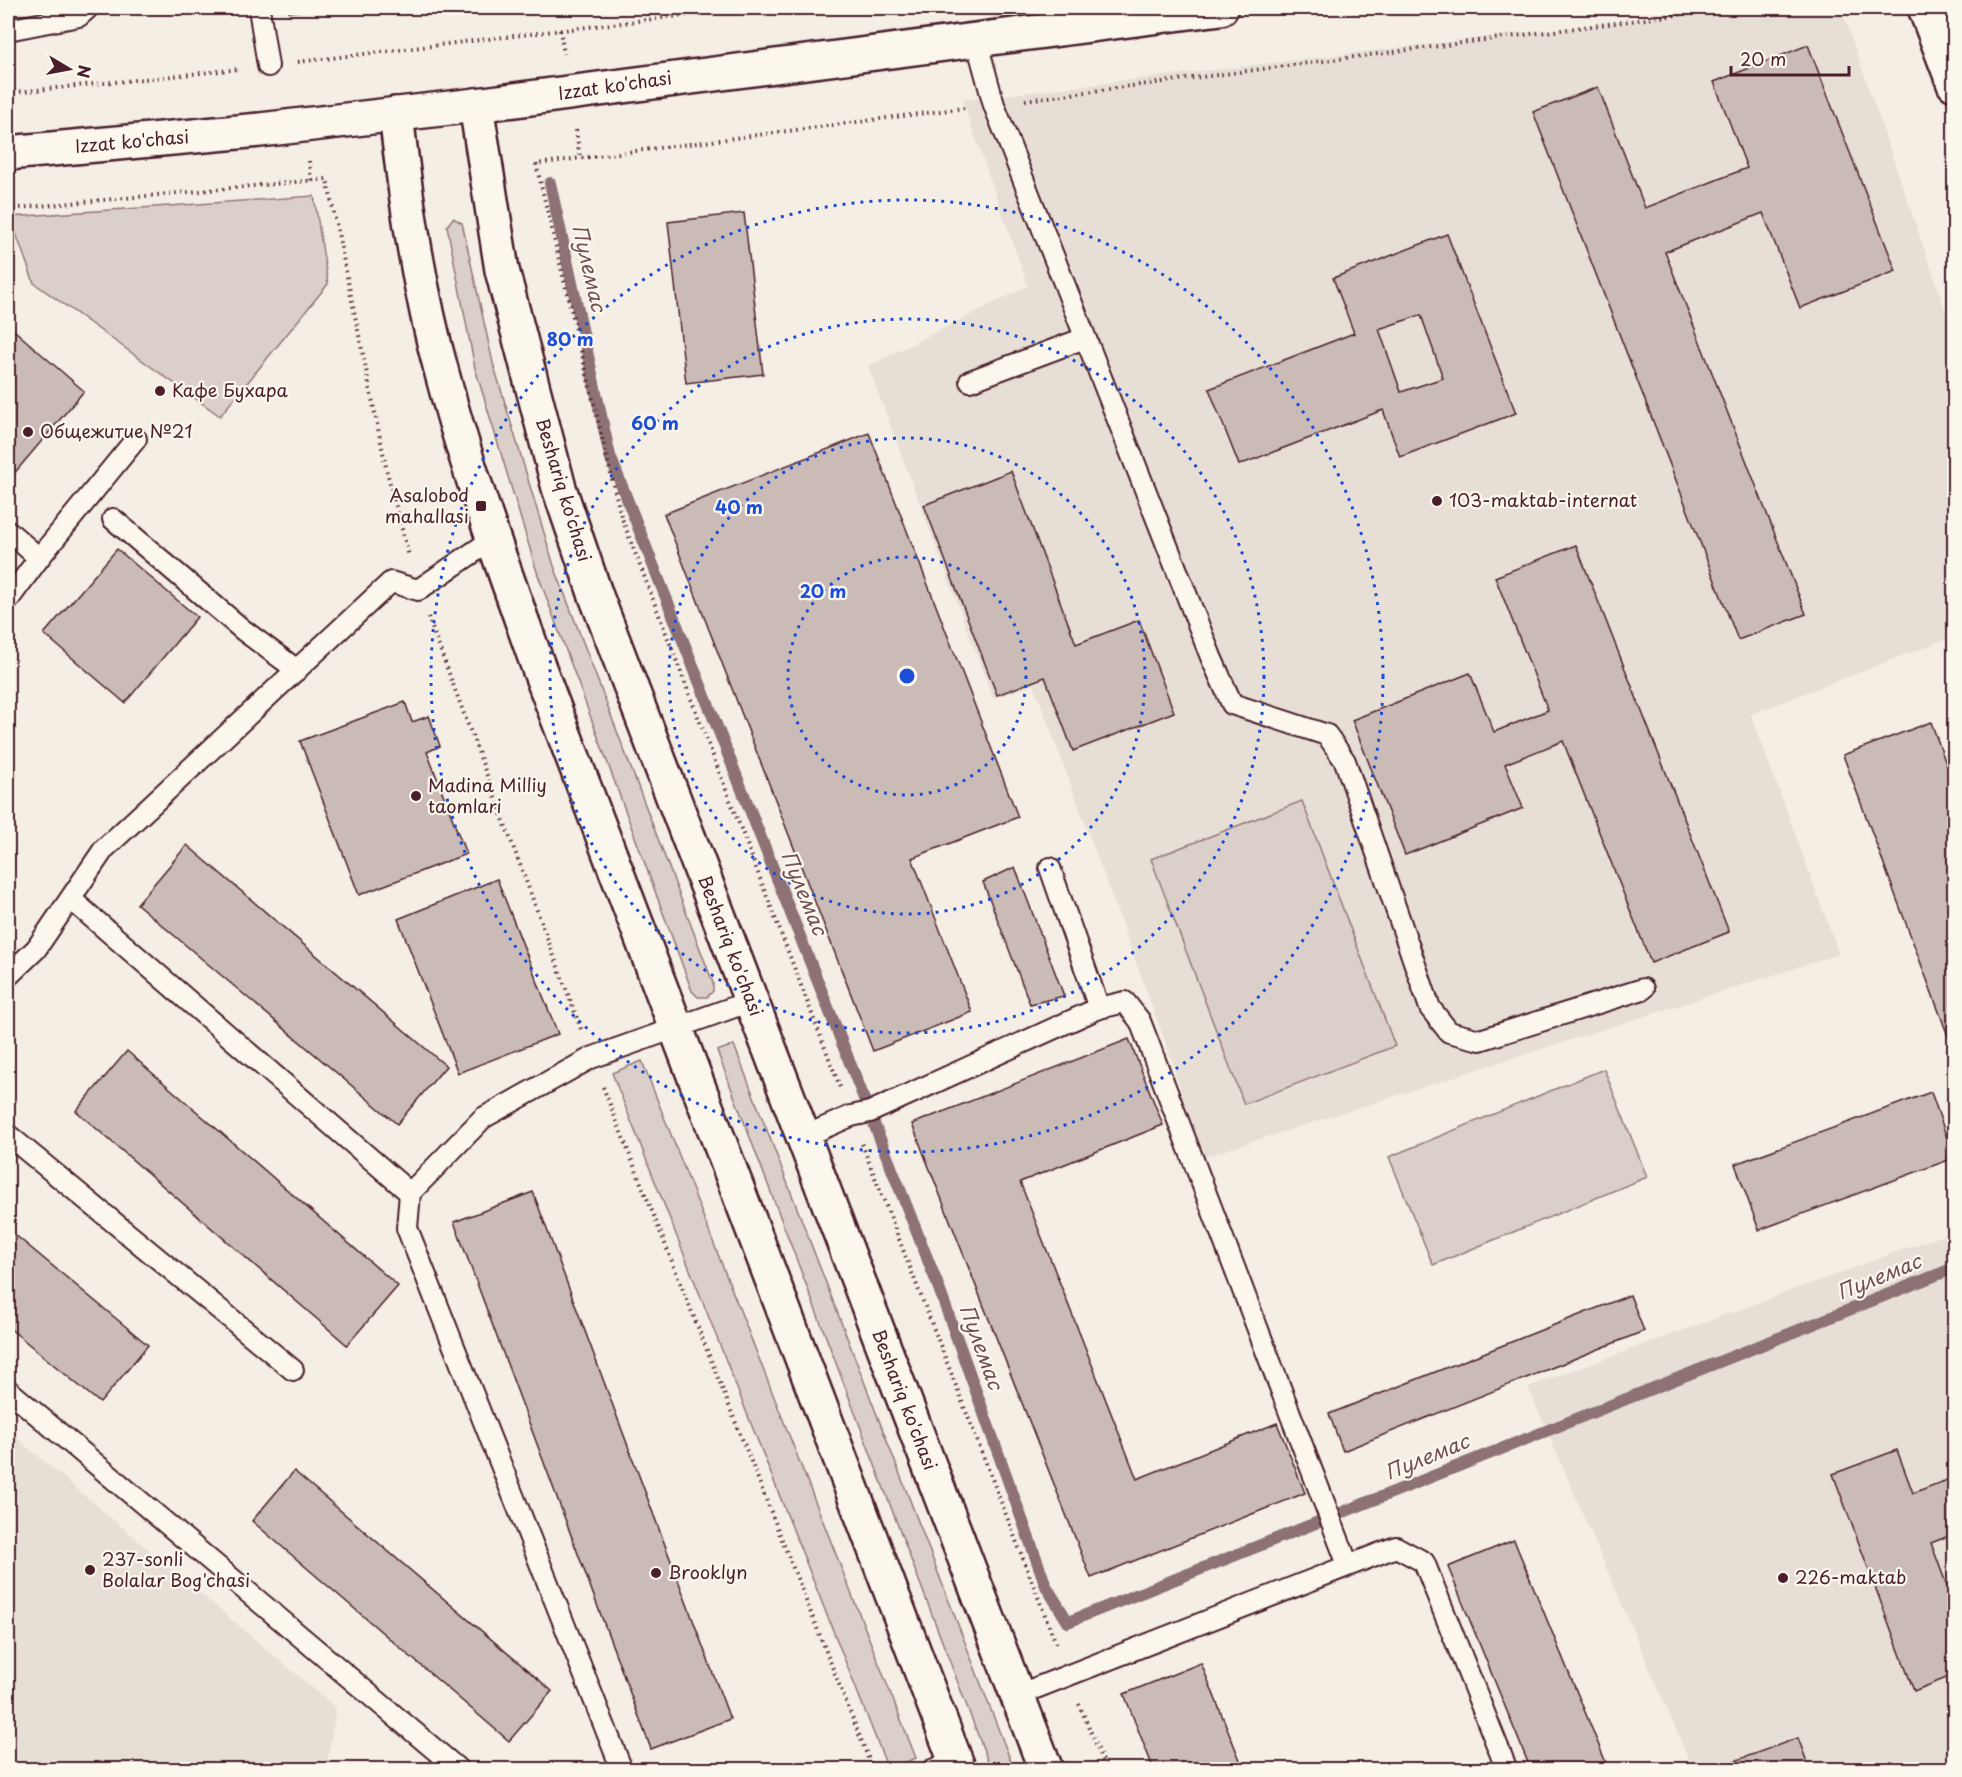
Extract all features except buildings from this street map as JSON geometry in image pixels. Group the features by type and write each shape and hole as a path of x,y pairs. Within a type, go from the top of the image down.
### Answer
{"main road":[{"name":"Izzat ko'chasi","path":"8,153 260,130 476,105 1221,8"},
{"path":"1926,8 1954,84"},
{"name":"Beshariq ko'chasi","path":"476,105 502,270 559,488 596,596 1046,1770"},
{"path":"396,114 404,184 422,287 442,375 493,539 538,666 677,1029 949,1766"}],"lane":[{"path":"8,30 79,16 88,8"},
{"path":"259,8 268,66"},
{"path":"976,39 994,105 1211,657 1232,704 1327,735 1345,761 1430,1008 1449,1032 1480,1040 1643,989"},
{"path":"970,381 1085,338"},
{"path":"8,600 39,558 136,439"},
{"path":"113,519 243,630 297,670"},
{"path":"8,531 39,558"},
{"path":"8,976 36,950 72,900 104,849 391,582 418,590 493,539"},
{"path":"1050,868 1099,1008"},
{"path":"72,900 410,1193"},
{"path":"622,1770 407,1228 410,1193 483,1118 591,1058 751,1001"},
{"path":"803,1137 851,1116 870,1112 1099,1008 1125,1002 1140,1021 1348,1565"},
{"path":"8,1136 293,1370"},
{"path":"8,1390 459,1770"},
{"path":"1018,1695 1396,1546 1424,1562 1507,1770"}],"path":[{"path":"8,93 268,66 745,8"},
{"path":"1107,1770 1068,1676 621,516 536,165 1730,8"},
{"path":"560,30 564,54"},
{"path":"575,126 580,159"},
{"path":"8,209 327,179 387,472 418,590 591,1058 873,1770"}],"shaded area":[{"name":"103-maktab-internat","path":"1732,8 1841,8 1954,335 1954,636 1751,714 1839,954 1201,1158 1170,1055 1034,685 993,698 868,366 1028,286 962,100"},
{"path":"314,196 328,284 220,416 34,283 10,217"},
{"path":"453,218 462,223 493,363 554,566 713,983 713,991 707,997 698,997 692,991 537,572 475,368 447,226"},
{"path":"1302,801 1395,1046 1244,1104 1151,859"},
{"path":"734,1045 1014,1769 991,1769 984,1751 717,1051"},
{"path":"642,1061 916,1758 888,1769 612,1073"},
{"path":"1604,1069 1647,1177 1433,1265 1389,1157"},
{"name":"226-maktab","path":"1954,1231 1954,1769 1693,1769 1528,1387"},
{"name":"237-sonli Bolalar Bog'chasi","path":"8,1431 336,1708 326,1769 8,1769"}],"waterway":[{"name":"Пулемас","path":"550,183 610,456 937,1283 1046,1586 1068,1622 1954,1268"}],"place":[{"name":"Кафе Бухара","path":"160,391"},
{"name":"Общежитие №21","path":"28,432"},
{"name":"103-maktab-internat","path":"1437,501"},
{"name":"Asalobod mahallasi","path":"481,506"},
{"name":"Madina Milliy taomlari","path":"416,796"},
{"name":"237-sonli Bolalar Bog'chasi","path":"90,1570"},
{"name":"Brooklyn","path":"656,1573"},
{"name":"226-maktab","path":"1783,1578"}]}
